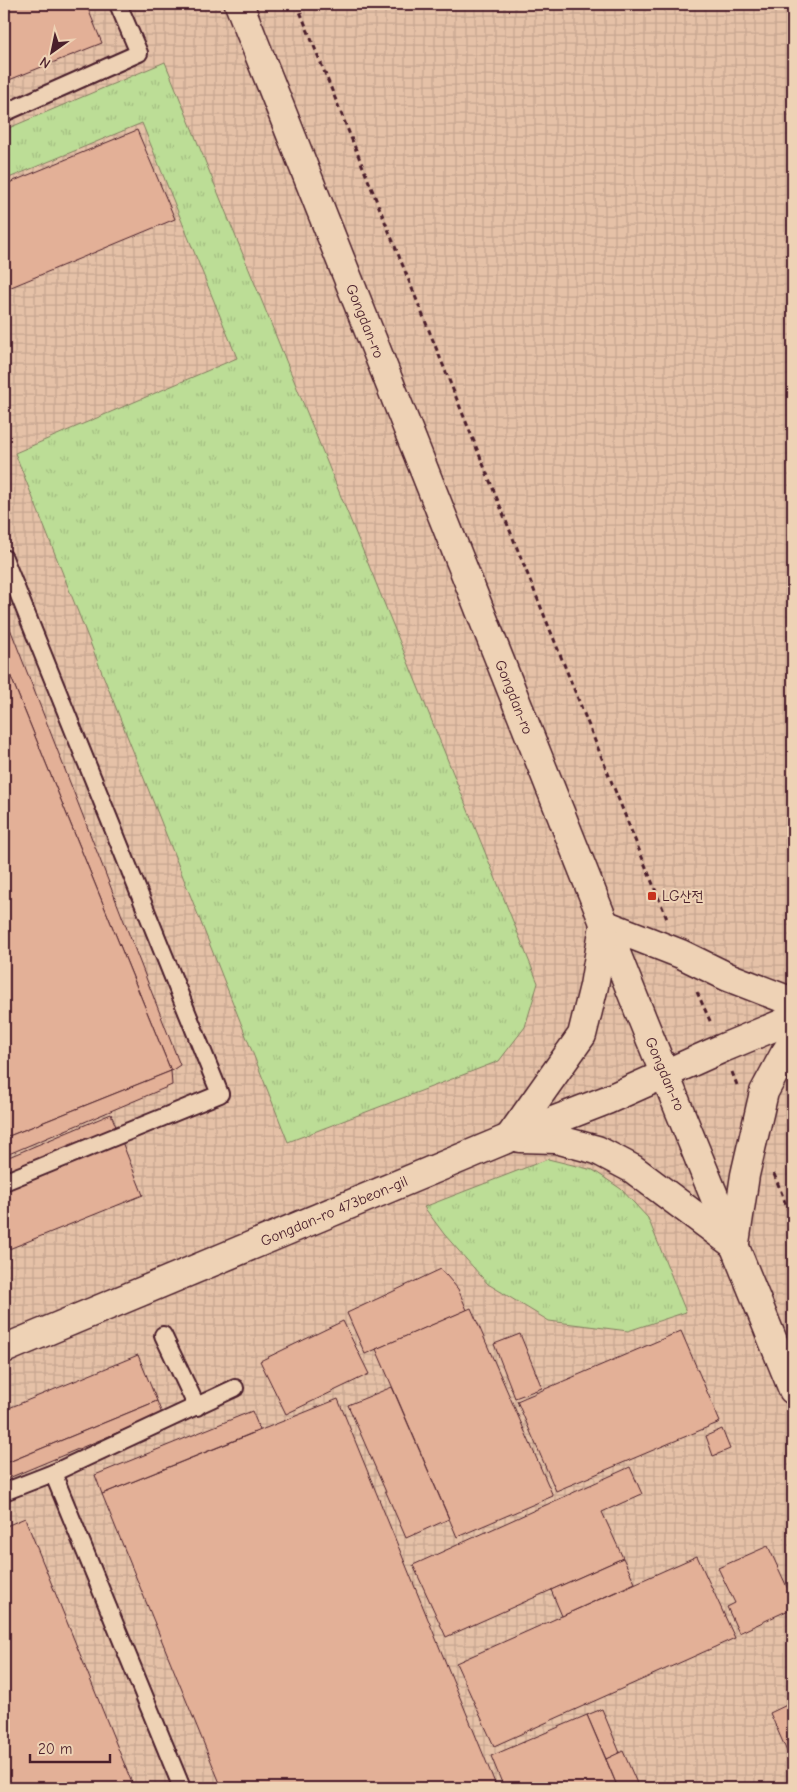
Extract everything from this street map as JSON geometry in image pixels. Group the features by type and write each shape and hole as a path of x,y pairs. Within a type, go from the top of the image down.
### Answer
{"main road":[{"name":"Gongdan-ro","path":"239,4 604,924 793,1390"},
{"path":"509,1138 582,1035 594,986 604,924 681,954 728,977 793,1002"},
{"name":"Gongdan-ro 473beon-gil","path":"4,1349 509,1138 607,1100 793,1019"},
{"path":"509,1138 556,1139 597,1150 633,1169 734,1245 745,1175 764,1092 793,1041"}],"lane":[{"path":"4,113 139,53 118,4"},
{"path":"4,558 220,1094 4,1182"},
{"path":"163,1335 197,1406"},
{"path":"4,1492 53,1473 235,1388"},
{"path":"53,1473 182,1788"}],"path":[{"path":"297,4 681,954"}],"shaded area":[{"path":"4,4 793,4 793,1788 4,1788"}],"green space":[{"path":"165,62 538,983 525,1027 499,1061 288,1142 15,453 237,358 142,123 4,180 4,130"},
{"path":"548,1159 593,1170 621,1189 648,1218 686,1312 628,1331 549,1321 488,1284 444,1234 424,1207"}],"building":[{"path":"4,4 86,4 102,43 4,82"},
{"path":"137,130 175,219 4,290 4,185"},
{"path":"4,613 180,1065 171,1071 4,660"},
{"path":"4,660 171,1071 4,1138"},
{"path":"171,1071 172,1085 4,1156 4,1138"},
{"path":"111,1114 143,1195 4,1251 4,1159"},
{"path":"441,1269 458,1289 467,1310 365,1354 347,1313"},
{"path":"471,1308 553,1496 457,1537 376,1349"},
{"path":"343,1321 369,1374 286,1414 260,1361"},
{"path":"681,1331 720,1422 556,1491 517,1401"},
{"path":"520,1334 542,1388 515,1398 494,1344"},
{"path":"138,1355 157,1401 4,1464 4,1410"},
{"path":"392,1387 449,1519 406,1538 348,1405"},
{"path":"338,1399 497,1788 222,1788 102,1494"},
{"path":"157,1401 162,1414 4,1480 4,1464"},
{"path":"252,1411 260,1430 102,1494 95,1475"},
{"path":"722,1429 730,1449 713,1456 706,1436"},
{"path":"630,1467 642,1494 602,1512 623,1558 446,1637 413,1565"},
{"path":"25,1518 134,1788 4,1788 4,1527"},
{"path":"768,1546 793,1600 793,1608 739,1633 727,1607 735,1603 718,1568"},
{"path":"697,1556 735,1638 494,1746 456,1663"},
{"path":"623,1558 635,1583 562,1616 551,1590"},
{"path":"793,1702 793,1765 770,1713"},
{"path":"602,1709 620,1753 606,1759 587,1715"},
{"path":"587,1715 618,1788 504,1788 491,1756"},
{"path":"623,1751 639,1788 618,1788 606,1759"}],"place":[{"name":"LG산전","path":"652,896"}]}
